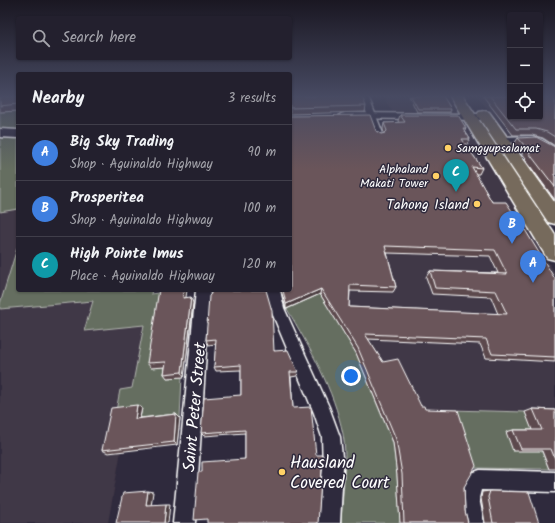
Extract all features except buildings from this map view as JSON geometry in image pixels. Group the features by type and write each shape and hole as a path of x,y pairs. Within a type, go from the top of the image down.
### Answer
{"highway":[{"path":"479,120 555,252"},
{"path":"481,120 502,140 555,217"}],"street":[{"path":"373,120 380,136"},
{"path":"0,133 16,134"},
{"path":"502,140 532,139 539,141 555,151"},
{"name":"Saint Peter Street","path":"184,523 203,292"},
{"path":"273,292 277,308 324,413 329,431 333,452 333,467 329,523"},
{"path":"473,523 469,491 470,485 474,481 555,482"}],"shaded area":[{"path":"398,120 462,120 555,273 555,413 379,408 356,353 334,317 414,144"},
{"path":"495,120 543,120 555,134 507,137"},
{"path":"0,138 16,138 16,292 152,292 151,294 164,292 145,325 132,389 120,390 108,452 121,451 108,523 0,523"}],"green space":[{"path":"0,120 16,120 16,130 0,129"},
{"path":"0,138 16,138 16,209 0,212"},
{"path":"16,252 16,292 152,292 151,294 164,292 151,368 169,366 167,378 182,377 180,418 139,422 116,411 120,390 132,388 144,325 84,331 93,301 0,309 0,304"},
{"path":"320,294 356,353 393,443 400,523 341,523 345,455 343,434 339,418 334,401 320,370 287,309"},
{"path":"451,410 525,412 549,469 469,468"}],"place":[{"name":"Samgyupsalamat","path":"448,148"},
{"name":"Alphaland Makati Tower","path":"436,176"},
{"name":"High Pointe Imus","path":"456,192"},
{"name":"Tahong Island","path":"477,204"},
{"name":"Prosperitea","path":"512,244"},
{"name":"Big Sky Trading","path":"533,283"},
{"name":"Hausland Covered Court","path":"282,472"}]}
